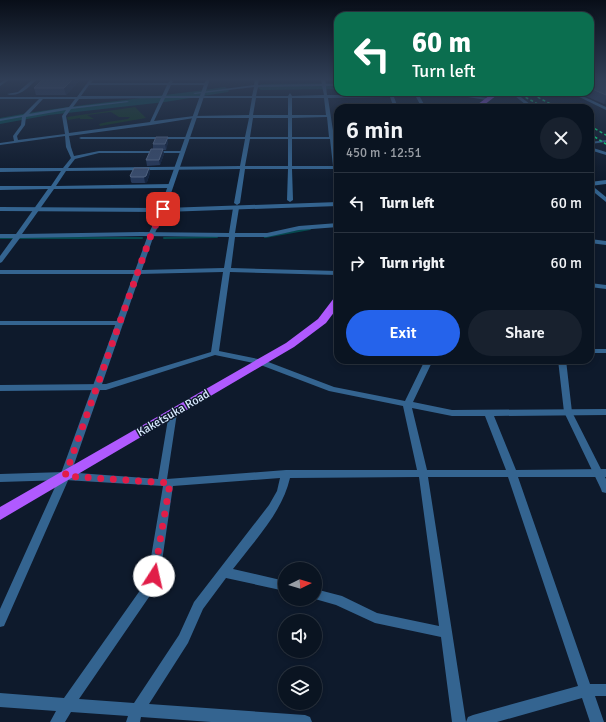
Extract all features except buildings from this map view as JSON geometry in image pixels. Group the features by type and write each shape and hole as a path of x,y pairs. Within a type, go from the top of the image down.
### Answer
{"highway":[{"name":"Kaketsuka Road","path":"0,514 290,345 322,321 334,308"}],"street":[{"path":"16,142 15,136 24,125 25,116 28,113"},
{"path":"0,120 46,113"},
{"path":"66,113 64,116 67,127 67,148 73,158"},
{"path":"151,124 157,113"},
{"path":"0,622 65,476 151,237 163,209 196,113"},
{"path":"216,353 229,270 236,205 252,113"},
{"path":"290,113 290,200"},
{"path":"328,113 334,150"},
{"path":"0,144 67,137 194,117 328,116"},
{"path":"67,137 187,139 332,138"},
{"path":"594,138 600,142"},
{"path":"594,143 606,141"},
{"path":"594,150 606,154"},
{"path":"0,261 73,158 99,152 183,152"},
{"path":"0,170 334,167"},
{"path":"594,186 606,182"},
{"path":"0,188 170,186"},
{"path":"594,187 606,187"},
{"path":"594,190 606,200"},
{"path":"0,209 174,210 290,200 334,199"},
{"path":"236,205 334,204"},
{"path":"0,240 17,238 267,235 299,228 334,225"},
{"path":"0,236 17,238"},
{"path":"594,242 606,243"},
{"path":"0,248 10,248"},
{"path":"0,272 229,270 334,273"},
{"path":"594,285 606,287"},
{"path":"0,323 120,323"},
{"path":"594,351 606,351"},
{"path":"0,388 96,388 216,353 260,362 332,389 452,413 489,414 606,412"},
{"path":"427,364 407,405 423,474 459,722"},
{"path":"562,364 568,412 602,472 606,489"},
{"path":"57,722 154,576 173,413"},
{"path":"489,414 512,473 588,690 597,722"},
{"path":"0,478 65,476 166,483 286,474 602,472"},
{"path":"135,716 184,639 198,606 273,508 282,491 286,474"},
{"path":"223,572 278,584"},
{"path":"322,596 338,600 375,618 446,633"},
{"path":"473,722 588,690 606,690"},
{"path":"0,700 67,705 135,716 305,722"}],"green space":[{"path":"105,113 87,115 94,119 80,118 68,120 67,117"},
{"path":"112,113 141,113 146,118 100,126 99,124 128,119 130,117 119,117"}],"waterway":[{"path":"0,121 45,113"},
{"path":"265,237 310,229"},
{"path":"164,238 217,237"},
{"path":"0,238 142,238"}],"railway":[{"path":"594,128 606,135"},
{"path":"594,136 606,144"}],"route":[{"path":"154,576 170,483 65,476 151,235 163,209"}]}
